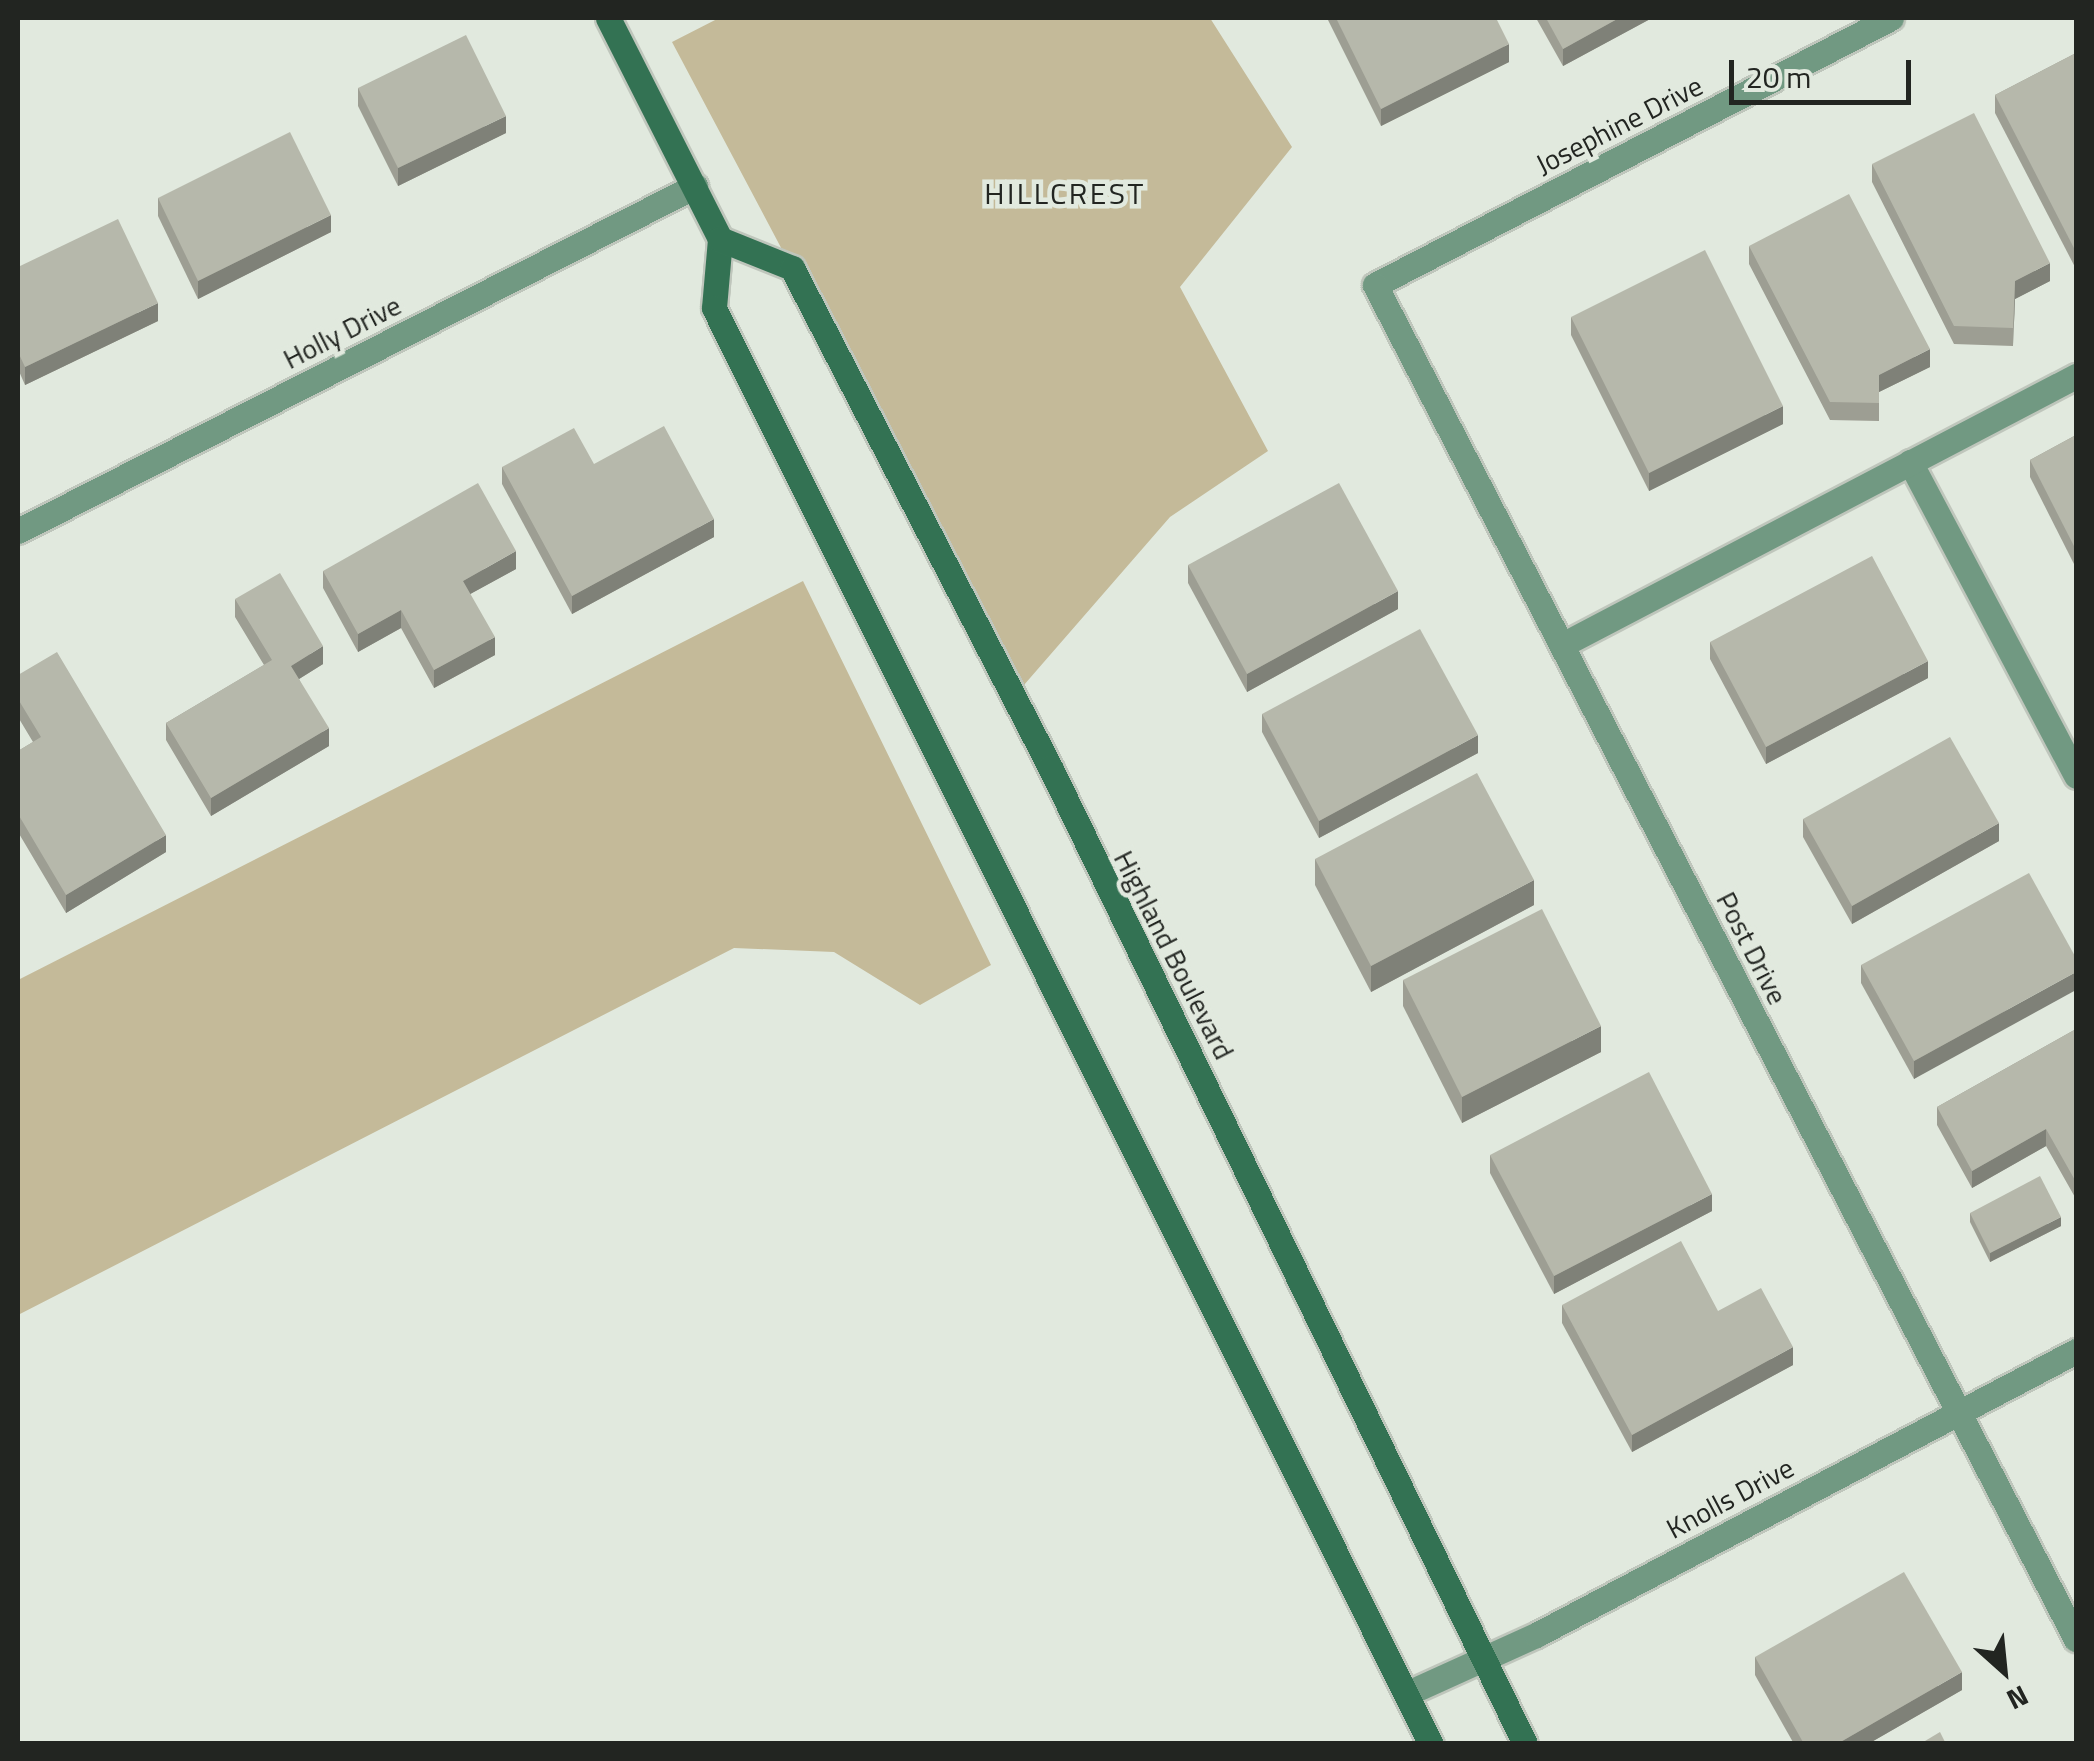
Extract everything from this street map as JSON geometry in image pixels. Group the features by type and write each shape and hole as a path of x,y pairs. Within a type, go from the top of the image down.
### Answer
{"main road":[{"path":"608,18 720,239 714,308 1431,1744"},
{"name":"Highland Boulevard","path":"720,239 792,268 1050,766 1525,1744"}],"street":[{"name":"Josephine Drive","path":"1375,285 1891,18"},
{"name":"Holly Drive","path":"18,531 694,186"},
{"name":"Post Drive","path":"1375,285 2076,1639"},
{"path":"1562,645 2076,376"},
{"path":"1910,462 2076,776"},
{"name":"Knolls Drive","path":"1408,1693 1483,1660 2076,1351"}],"shaded area":[{"path":"719,18 1210,18 1292,147 1180,287 1268,451 1170,517 1017,693 672,42"},
{"path":"803,581 991,965 920,1005 834,952 734,948 18,1315 18,980"}],"building":[{"path":"1336,18 1496,18 1509,44 1381,109"},
{"path":"1546,18 1619,18 1563,49"},
{"path":"466,35 506,116 398,168 358,88"},
{"path":"2076,53 2076,252 1995,95"},
{"path":"1974,113 2050,263 2015,281 2013,328 1954,326 1872,164"},
{"path":"290,132 331,215 198,281 158,198"},
{"path":"1849,194 1930,349 1879,375 1879,403 1830,402 1749,246"},
{"path":"118,219 158,303 25,367 18,352 18,267"},
{"path":"1705,250 1783,406 1649,473 1571,317"},
{"path":"664,426 714,519 572,596 502,467 574,428 594,464"},
{"path":"2076,435 2076,550 2030,460"},
{"path":"478,483 516,551 463,581 495,637 434,670 401,610 358,634 323,571"},
{"path":"1339,483 1398,591 1247,674 1188,565"},
{"path":"1872,556 1928,661 1766,747 1710,642"},
{"path":"280,573 323,646 291,666 329,728 211,798 166,723 272,660 235,599"},
{"path":"1420,629 1478,735 1319,821 1262,714"},
{"path":"57,652 166,835 66,895 18,814 18,751 41,737 18,699 18,675"},
{"path":"1950,737 1999,823 1852,906 1803,819"},
{"path":"1477,773 1534,880 1371,966 1315,859"},
{"path":"2029,873 2076,958 2076,972 1914,1061 1861,965"},
{"path":"1542,909 1601,1026 1462,1097 1403,980"},
{"path":"2076,1029 2076,1182 2046,1129 1972,1171 1937,1107"},
{"path":"1649,1072 1712,1194 1554,1276 1490,1155"},
{"path":"2040,1176 2061,1217 1990,1253 1970,1213"},
{"path":"1681,1241 1718,1311 1761,1288 1793,1347 1632,1435 1562,1305"},
{"path":"1904,1572 1962,1672 1837,1744 1804,1744 1755,1657"},
{"path":"1940,1732 1946,1744 1920,1744"}],"district":[{"name":"HILLCREST","path":"1065,193"}]}
